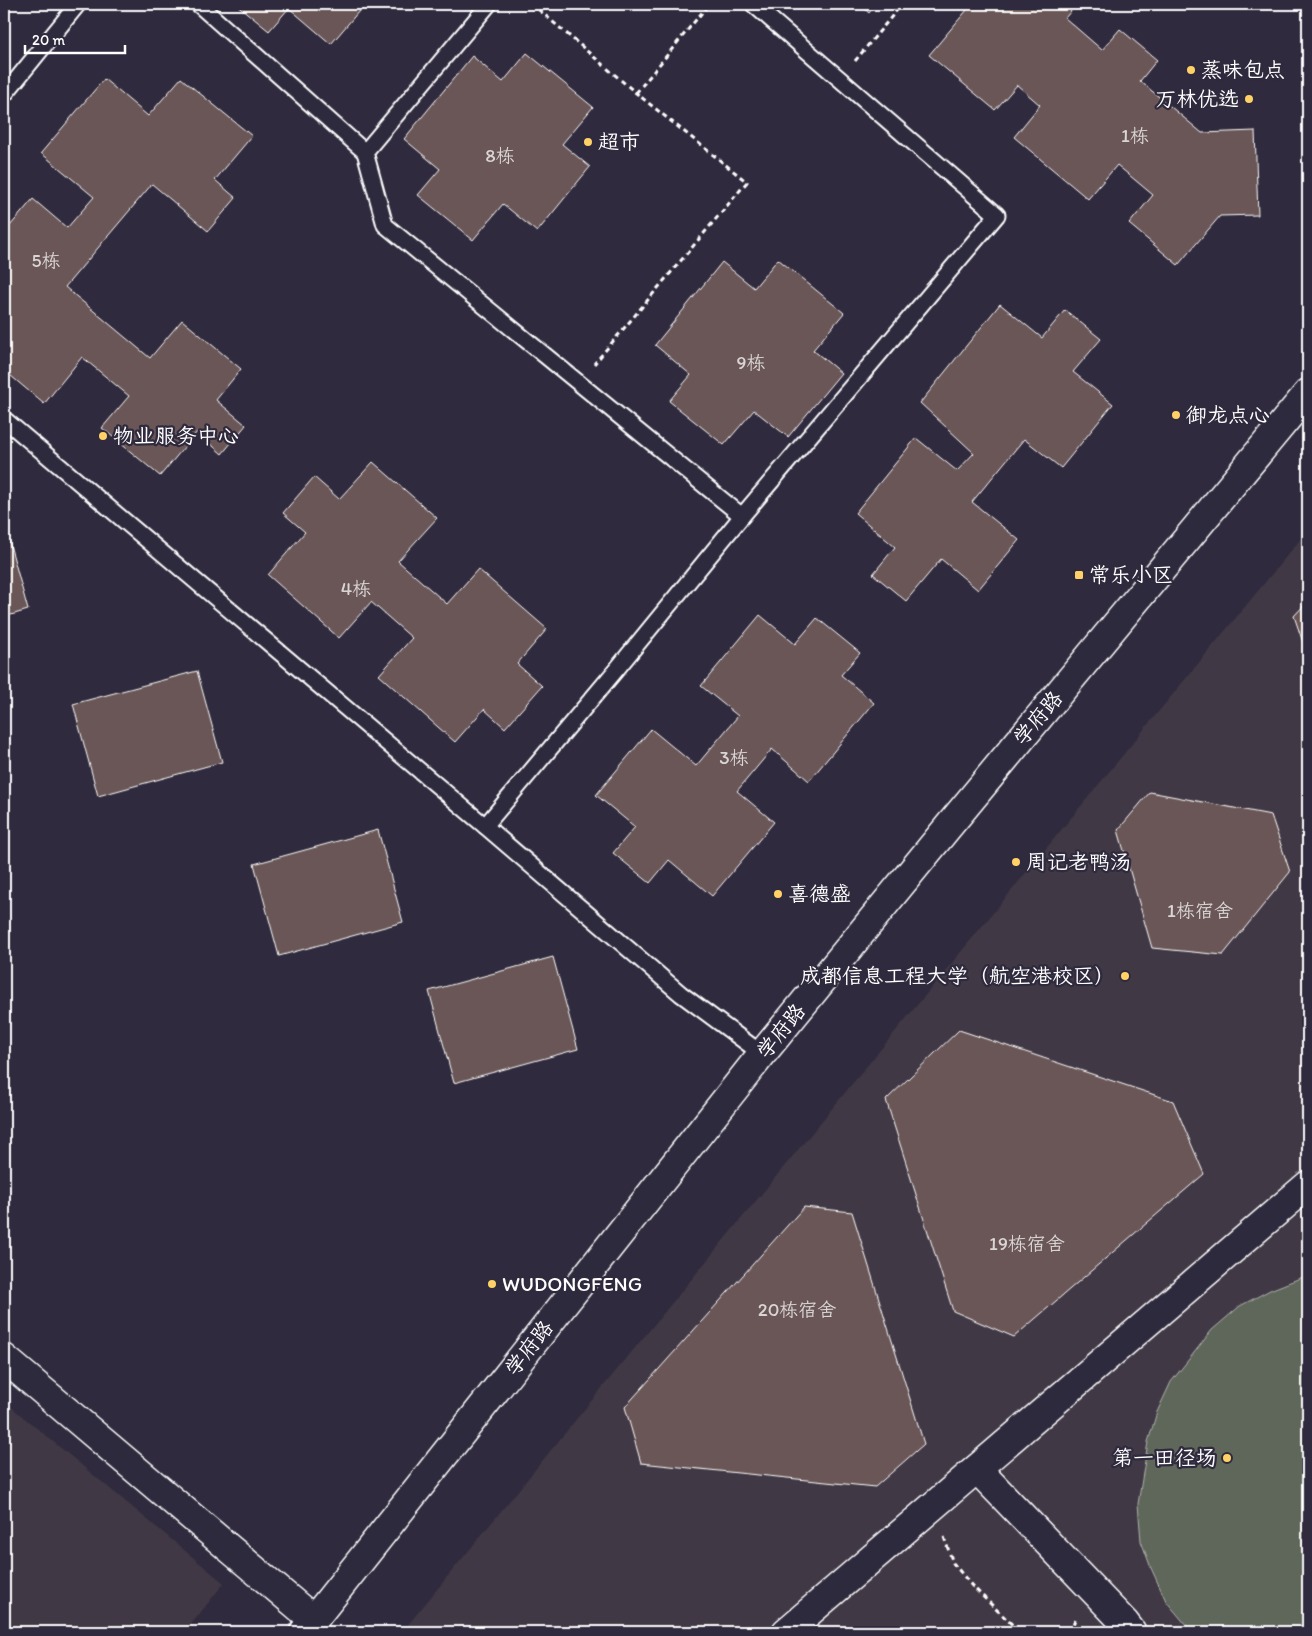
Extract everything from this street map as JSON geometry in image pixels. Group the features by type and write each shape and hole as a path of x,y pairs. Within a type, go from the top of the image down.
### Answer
{"main road":[{"name":"学府路","path":"309,1626 762,1054 948,826 1308,393"},
{"path":"786,1632 1308,1185"},
{"path":"4,1358 309,1626"},
{"path":"977,1469 1126,1623 1132,1632"}],"lane":[{"path":"4,95 78,4"},
{"path":"198,4 365,152 385,226 742,516"},
{"path":"365,152 489,4"},
{"path":"485,826 742,516 997,215 753,4"},
{"path":"4,419 681,994 762,1054"}],"path":[{"path":"532,4 636,93 747,182 579,383"},
{"path":"636,93 710,4"},
{"path":"840,78 902,4"},
{"path":"934,1505 953,1563 972,1586 1020,1632"}],"shaded area":[{"name":"成都信息工程大学（航空港校区）","path":"1308,530 1308,1632 402,1632 574,1422"},
{"path":"4,1401 224,1583 185,1632 4,1632"}],"green space":[{"name":"第一田径场","path":"1308,1275 1308,1632 1192,1632 1166,1601 1141,1541 1138,1504 1148,1442 1157,1412 1171,1382 1212,1330 1240,1306 1270,1290"}],"building":[{"path":"236,4 365,4 331,44 289,8 269,31"},
{"path":"859,4 876,4 869,13"},
{"path":"972,4 1077,4 1065,18 1102,50 1120,29 1157,60 1140,81 1202,133 1255,131 1258,215 1220,216 1178,265 1129,224 1153,195 1117,165 1088,199 1014,137 1040,105 1017,85 995,110 929,55"},
{"path":"527,53 593,107 562,144 590,167 537,232 503,204 473,240 418,195 440,169 404,139 472,56 503,82"},
{"path":"181,78 252,136 215,180 236,198 208,231 152,184 65,287 150,358 182,320 241,369 216,400 246,425 222,454 197,432 160,476 102,428 129,396 82,357 44,404 4,370 4,233 33,199 67,228 94,197 41,153 104,79 148,116"},
{"path":"778,259 844,313 813,350 841,373 788,437 754,410 724,445 669,401 691,375 655,345 722,262 754,288"},
{"path":"1000,304 1042,338 1065,310 1101,339 1073,372 1113,404 1061,468 1024,439 972,502 1019,540 978,590 941,559 906,601 873,574 895,547 855,513 916,438 957,471 974,453 920,403"},
{"path":"373,462 437,518 398,561 447,604 478,569 547,629 517,664 542,686 505,728 484,709 455,742 379,675 412,638 371,602 339,638 268,575 305,532 283,513 314,477 339,499"},
{"path":"4,523 28,610 4,617"},
{"path":"1308,601 1308,657 1294,616"},
{"path":"760,615 795,644 817,618 860,653 841,675 874,703 809,781 772,749 737,791 774,822 712,896 669,860 650,883 613,853 635,827 596,795 651,729 696,766 738,716 701,686"},
{"path":"197,671 222,762 98,796 73,704"},
{"path":"1150,792 1271,815 1290,872 1223,955 1152,948 1118,830"},
{"path":"378,830 403,922 279,956 254,864"},
{"path":"553,957 578,1049 454,1083 429,991"},
{"path":"959,1030 1173,1101 1204,1174 1014,1337 953,1311 886,1100"},
{"path":"804,1207 852,1212 924,1444 875,1487 641,1463 625,1407"}],"place":[{"name":"蒸味包点","path":"1191,70"},
{"name":"万林优选","path":"1249,99"},
{"name":"超市","path":"588,142"},
{"name":"御龙点心","path":"1176,415"},
{"name":"物业服务中心","path":"103,436"},
{"name":"常乐小区","path":"1079,575"},
{"name":"周记老鸭汤","path":"1016,862"},
{"name":"喜德盛","path":"778,894"},
{"name":"成都信息工程大学（航空港校区）","path":"1125,976"},
{"name":"WUDONGFENG","path":"492,1284"},
{"name":"第一田径场","path":"1227,1458"}]}
